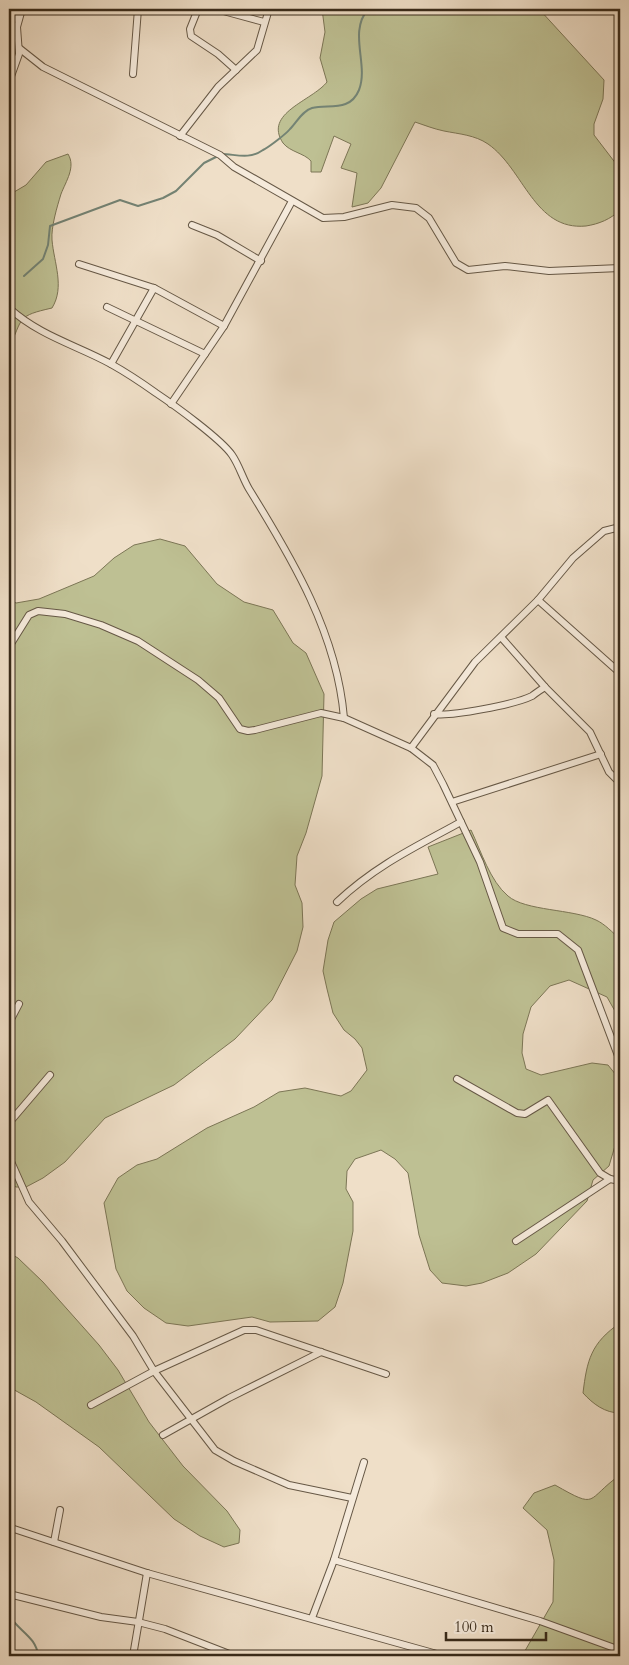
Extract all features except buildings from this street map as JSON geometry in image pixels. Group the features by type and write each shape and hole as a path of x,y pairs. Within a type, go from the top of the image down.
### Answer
{"street":[{"path":"9,26 21,9"},
{"path":"9,82 19,48 17,27 21,9"},
{"path":"133,74 139,16 138,9"},
{"path":"198,9 190,29 191,36 218,54 236,70"},
{"path":"216,9 264,22"},
{"path":"180,136 218,87 257,50 269,9"},
{"path":"19,48 43,67 220,155 234,167 323,218 344,217 392,205 416,208 429,218 456,263 468,270 505,266 549,270 620,268"},
{"path":"170,404 224,326 292,201"},
{"path":"192,225 217,235 261,261"},
{"path":"79,264 154,288 224,326"},
{"path":"111,364 154,288"},
{"path":"107,306 137,319 205,354"},
{"path":"9,308 33,328 111,364 205,429 232,455 244,481 296,567 320,622 332,656 342,697 344,718"},
{"path":"411,748 434,714 475,662 538,600 574,558 592,541 604,531 620,526"},
{"path":"538,600 620,674"},
{"path":"9,647 29,615 38,611 65,614 101,625 138,641 161,655 198,680 220,698 240,729 255,730 322,714 344,718 411,748 433,765 452,802 480,862 503,928 518,934 558,934 578,950 620,1061"},
{"path":"501,637 545,687 590,732 609,772 620,783"},
{"path":"434,714 447,715 511,703 531,696 545,687"},
{"path":"452,802 601,754"},
{"path":"337,902 361,880 383,864 461,822"},
{"path":"9,1023 19,1004"},
{"path":"9,1123 50,1075"},
{"path":"458,1079 517,1113 525,1114 548,1100 600,1172 610,1179 620,1181 620,1164"},
{"path":"9,1157 29,1202 62,1241 133,1336 154,1372 189,1420 215,1450 234,1461 289,1485 352,1498"},
{"path":"516,1241 610,1179"},
{"path":"91,1405 154,1372 244,1330 256,1330 386,1374"},
{"path":"163,1435 321,1352"},
{"path":"312,1618 334,1560 364,1462"},
{"path":"54,1542 60,1510"},
{"path":"11,1528 147,1572 444,1656"},
{"path":"334,1560 540,1621 620,1650"},
{"path":"133,1656 147,1572"},
{"path":"9,1594 101,1617 138,1622 165,1629 232,1655"}],"green space":[{"path":"322,9 539,9 604,80 603,99 594,124 594,135 620,169 620,210 604,221 586,226 568,225 554,219 542,209 511,168 488,144 472,137 415,122 381,188 368,203 352,207 357,173 341,168 351,144 334,136 321,172 311,172 311,161 286,146 279,133 279,123 284,116 327,82 320,58 325,32"},
{"path":"68,154 71,169 61,194 53,223 52,235 58,275 56,300 52,308 32,313 23,320 9,349 9,195 26,185 46,162"},
{"path":"160,539 185,546 217,584 244,602 273,610 293,643 306,653 324,694 322,776 306,833 297,856 295,885 302,903 303,927 297,951 272,1000 235,1039 174,1085 105,1118 65,1162 43,1178 26,1187 16,1187 9,1183 9,599 16,603 39,599 94,576 114,558 134,545"},
{"path":"471,830 491,874 508,896 526,905 586,916 606,926 620,939 620,1020 607,997 569,980 550,986 531,1007 523,1034 522,1053 526,1069 541,1075 592,1063 608,1065 620,1080 620,1129 609,1166 593,1180 587,1201 536,1254 508,1273 482,1283 466,1286 442,1283 430,1270 419,1235 408,1173 395,1159 381,1150 355,1159 347,1171 346,1189 353,1202 353,1231 343,1283 335,1307 318,1321 270,1322 252,1317 188,1326 166,1323 144,1308 127,1291 116,1269 104,1203 118,1178 137,1165 157,1159 207,1128 254,1107 279,1092 305,1088 341,1096 351,1091 367,1070 362,1048 344,1030 333,1013 327,989 323,971 328,940 334,922 361,899 377,889 438,874 428,847"},
{"path":"9,1253 18,1258 43,1282 99,1345 118,1370 149,1422 183,1466 227,1511 240,1530 239,1543 224,1547 200,1536 174,1519 99,1447 36,1402 9,1387"},
{"path":"620,1323 620,1413 615,1413 600,1407 583,1393 586,1371 592,1353 610,1330"},
{"path":"620,1475 620,1656 522,1656 553,1602 554,1560 547,1530 523,1508 534,1493 555,1485 579,1498 591,1499"}],"waterway":[{"path":"222,154 247,156 258,153 285,134 308,109 338,106 350,102 359,90 361,80 359,38 362,18 368,9"},
{"path":"24,276 43,259 48,245 50,226 120,200 138,206 163,198 176,191 204,163 218,156"},
{"path":"9,1615 34,1644 38,1656"}]}
